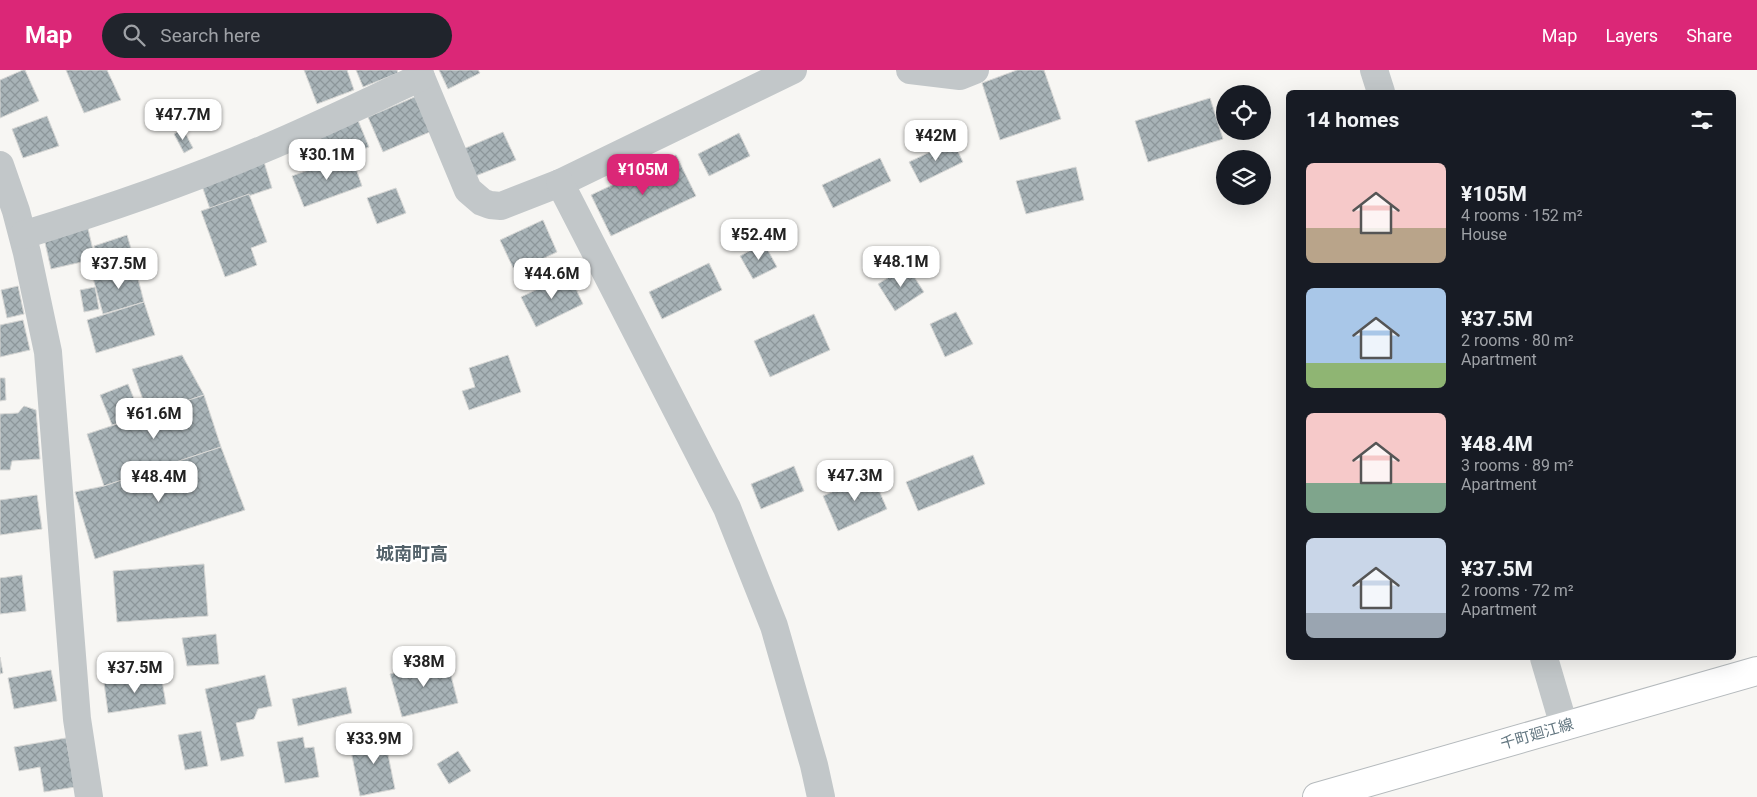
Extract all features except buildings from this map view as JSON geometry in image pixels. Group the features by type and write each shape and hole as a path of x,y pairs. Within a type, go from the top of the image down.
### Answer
{"main road":[{"name":"千町廻江線","path":"1318,797 1757,671"}],"street":[{"path":"23,235 120,204 256,152 419,74 468,190 490,206 500,206 560,183 793,70"},
{"path":"910,70 960,76 974,70"},
{"path":"1374,70 1380,90"},
{"path":"0,166 23,235 48,352 77,719 89,797"},
{"path":"560,183 727,508 774,626 814,765 821,797"},
{"path":"1545,660 1564,726"}],"district":[{"name":"城南町高","path":"412,553"}]}
